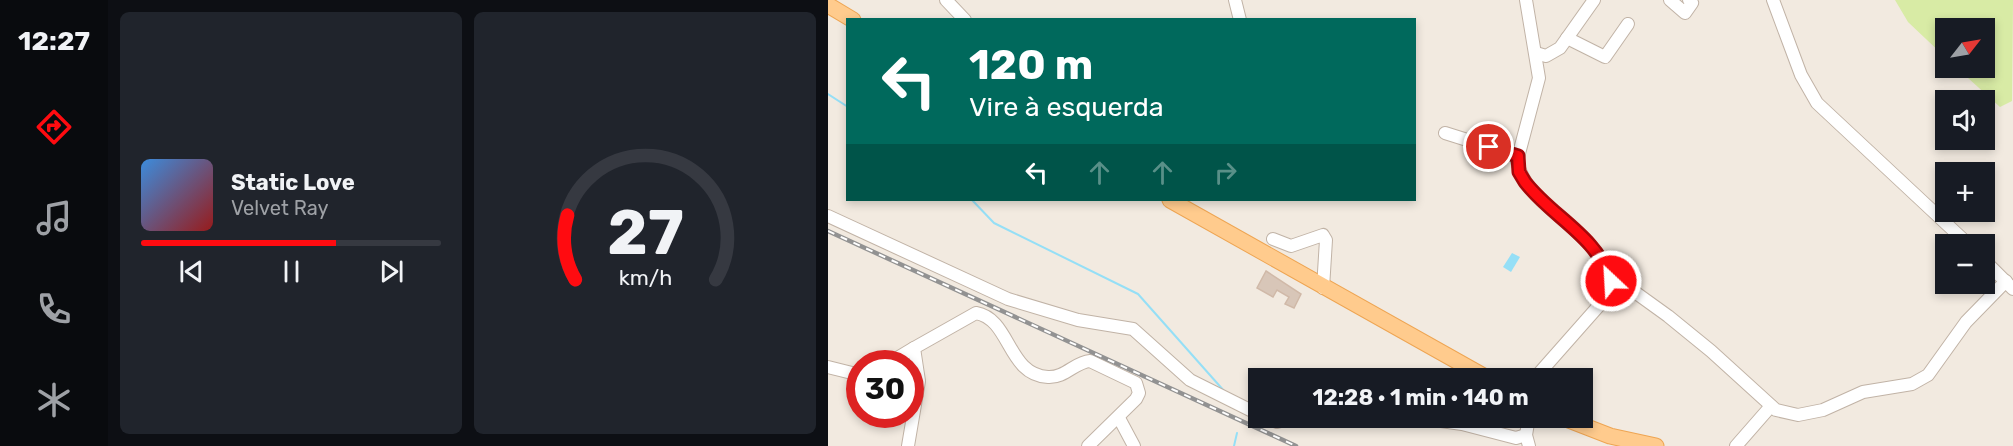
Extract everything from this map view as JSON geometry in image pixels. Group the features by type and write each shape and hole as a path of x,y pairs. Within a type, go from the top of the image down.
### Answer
{"main road":[{"path":"828,5 850,18"},
{"path":"1172,201 1469,368"},
{"path":"1591,428 1656,446"}],"street":[{"path":"946,0 963,18"},
{"path":"1234,0 1239,18"},
{"path":"1526,0 1536,53 1537,91 1518,156 1519,172 1525,182 1587,241 1602,260 1611,281 1604,301 1544,368"},
{"path":"1536,53 1546,56 1554,53 1594,0"},
{"path":"1670,0 1685,13 1692,3 1689,0"},
{"path":"1773,0 1801,75 1817,103 1957,234"},
{"path":"1567,38 1605,57 1628,24"},
{"path":"1445,133 1518,156"},
{"path":"828,216 1008,299 1078,320 1133,329 1190,380 1248,409"},
{"path":"1273,239 1290,246 1323,235 1326,240 1323,288"},
{"path":"1611,281 1625,285 1668,316 1712,351 1770,406 1784,414 1808,415 1863,392 1899,387 1921,380 1933,371 1966,322 2010,285 1995,271"},
{"path":"911,350 976,313 987,315 998,327 1018,362 1036,374 1057,376 1090,361 1136,383 1139,393 1136,399 1088,446"},
{"path":"908,446 919,381 914,348"},
{"path":"828,367 846,372"},
{"path":"1736,446 1770,406"},
{"path":"1119,418 1134,446"},
{"path":"1477,428 1527,441"}],"green space":[{"path":"1895,0 2013,0 2012,101 2000,107 1995,102 1995,90 1981,90 1968,78 1995,78 1995,18 1935,18 1935,48 1908,22"}],"water":[{"path":"1512,253 1520,257 1511,272 1503,267"}],"building":[{"path":"1266,271 1301,294 1294,308 1285,304 1289,297 1277,290 1273,297 1257,288"}],"waterway":[{"path":"828,94 846,106"},
{"path":"973,201 994,223 1138,294 1225,392"},
{"path":"1234,446 1237,433"}],"railway":[{"path":"828,231 1296,446"}],"route":[{"path":"1489,147 1518,156 1519,172 1532,192 1587,241 1602,260 1611,281"}]}
